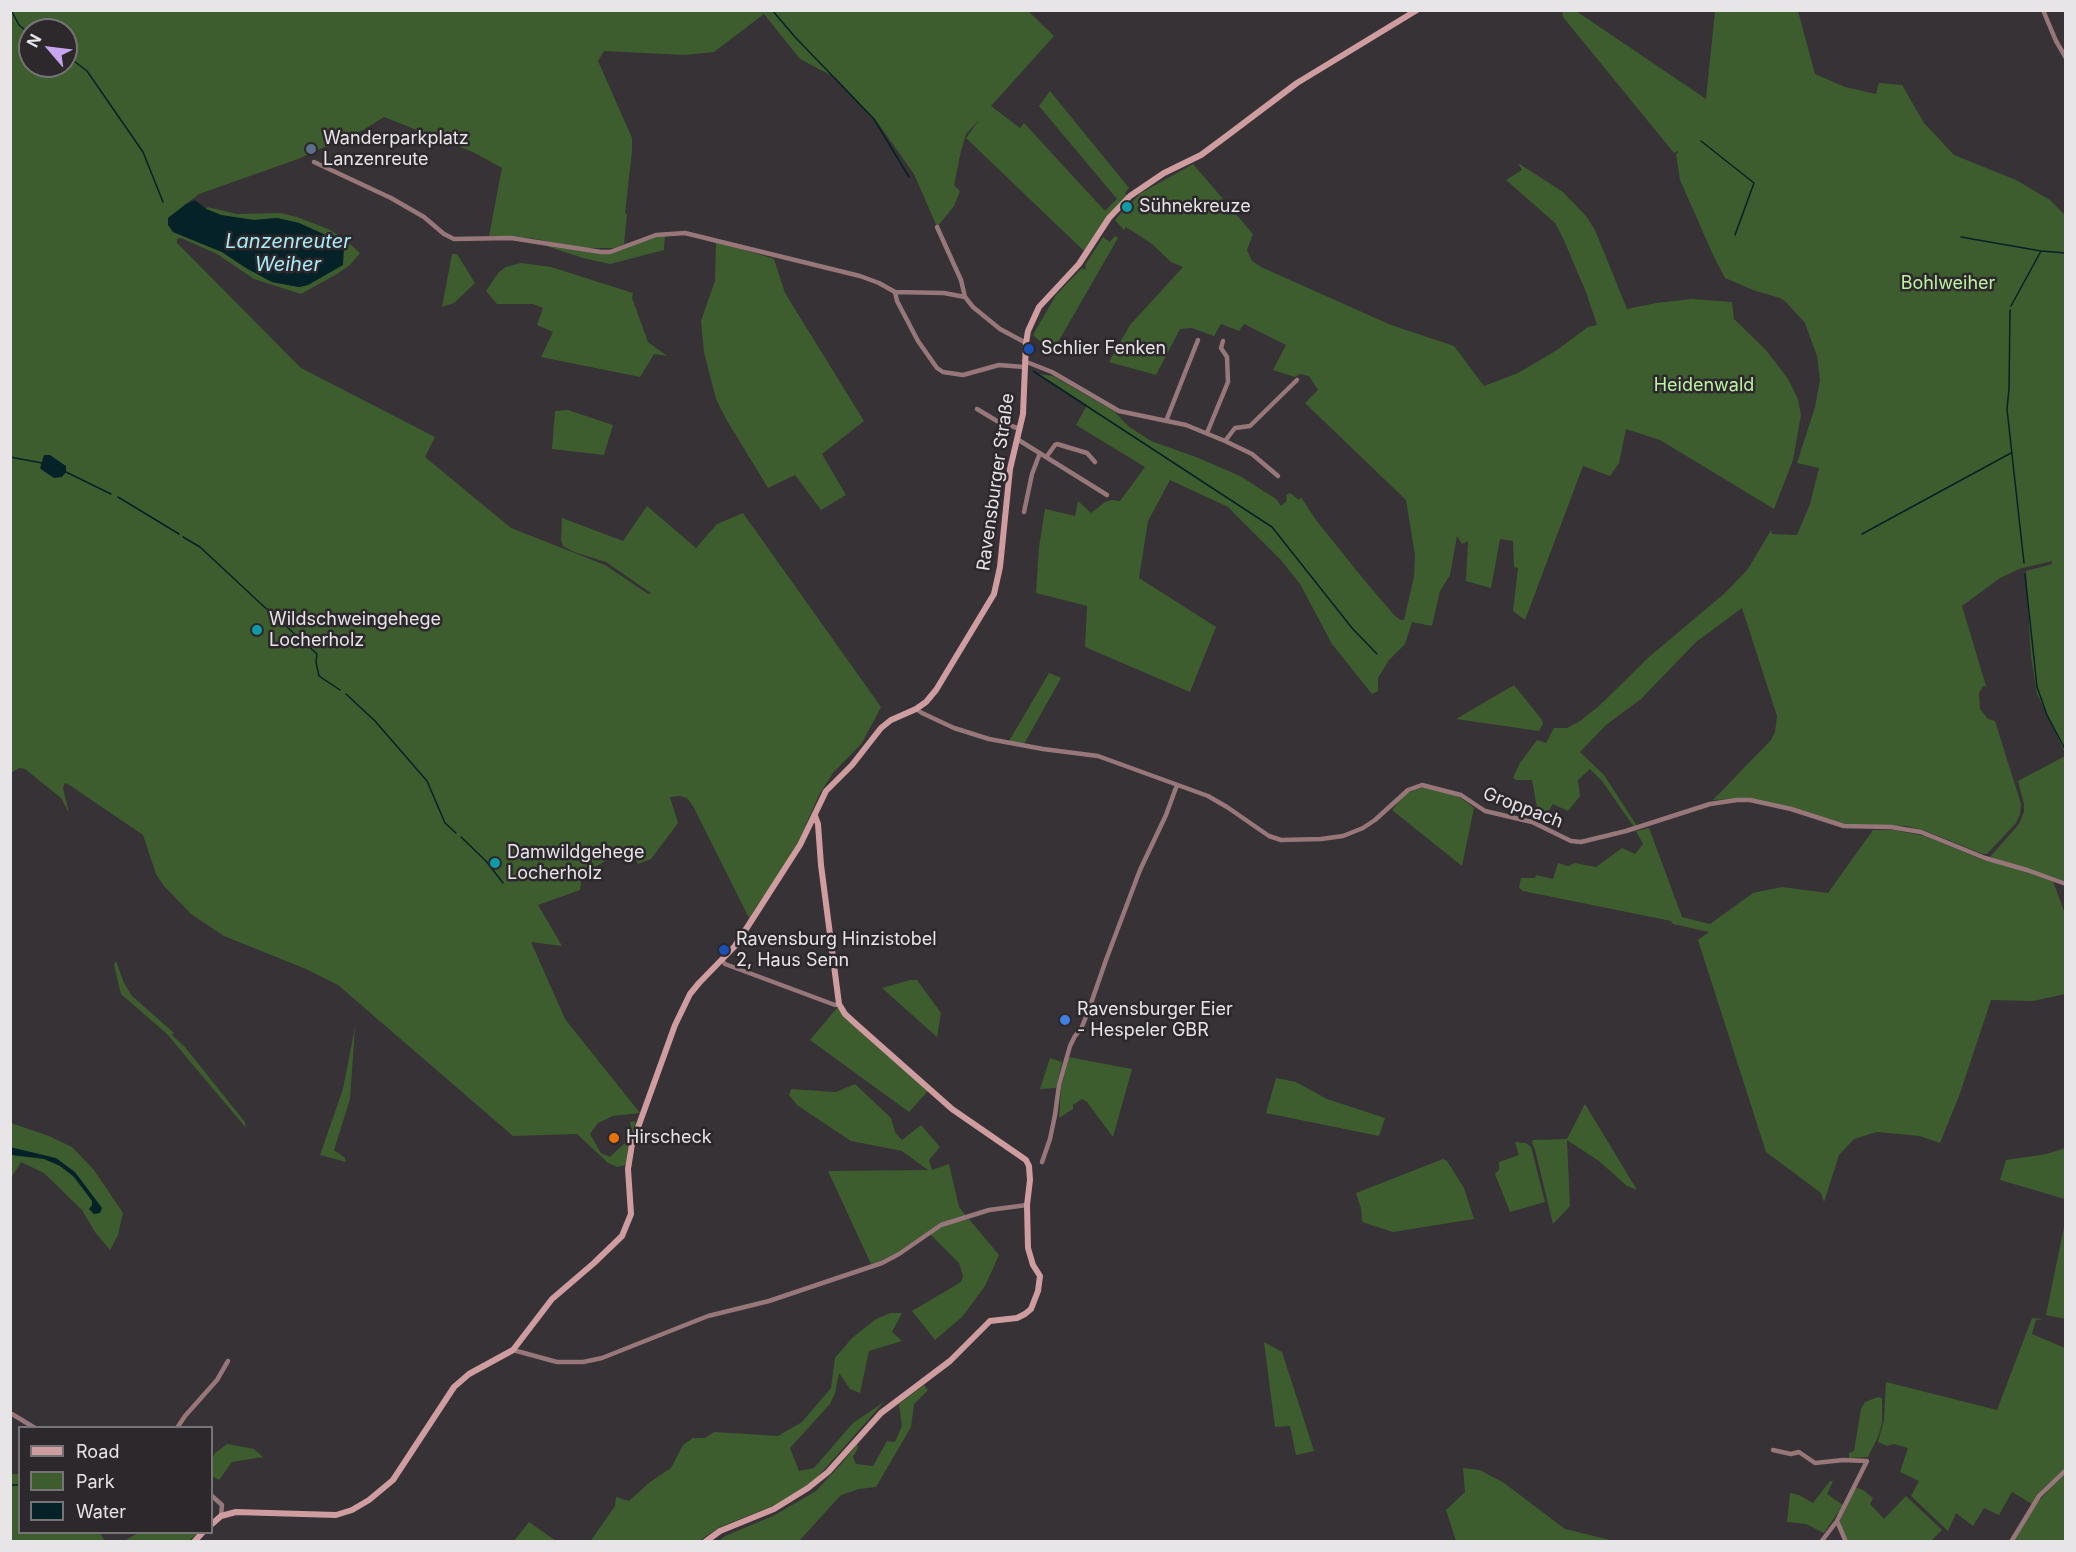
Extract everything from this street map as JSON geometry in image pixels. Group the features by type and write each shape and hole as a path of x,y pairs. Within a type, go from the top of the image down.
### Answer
{"main road":[{"name":"Ravensburger Straße","path":"513,1350 552,1299 622,1236 631,1214 628,1169 632,1144 675,1025 690,994 735,946 793,857 826,791 852,765 872,737 891,720 926,702 936,690 989,605 997,583 1009,478 1023,414 1024,364 1028,331 1039,307 1081,261 1109,218 1130,196 1145,185 1201,154 1297,83 1417,10"},
{"path":"705,1542 720,1531 774,1509 808,1488 828,1472 881,1413 950,1361 986,1324 996,1319 1017,1318 1031,1309 1038,1291 1040,1276 1032,1265 1028,1248 1029,1166 1026,1160 952,1109 845,1014 839,1004 818,824 815,815"},
{"path":"213,1523 221,1516 236,1512 327,1515 344,1513 360,1506 386,1488 401,1469 454,1387 469,1374 513,1350"}],"street":[{"path":"2043,10 2056,42 2066,58"},
{"path":"314,162 391,198 424,217 444,234 454,239 519,238 610,252 656,235 685,233 860,276 895,292 944,293 965,297"},
{"path":"937,227 961,280 965,297 973,307 1000,329 1026,343"},
{"path":"895,292 901,311 918,341 938,368 944,372 963,375 999,365 1024,364 1052,372 1119,411 1186,425 1225,441 1252,454 1278,476"},
{"path":"1166,421 1198,340"},
{"path":"1207,433 1228,382 1227,357 1221,348 1223,341"},
{"path":"1225,441 1235,428 1250,426 1297,380"},
{"path":"977,409 997,421 1020,429"},
{"path":"1017,439 1026,442 1107,495"},
{"path":"1047,456 1057,444 1087,453 1095,462"},
{"path":"1024,512 1032,474 1040,453"},
{"path":"916,709 954,728 989,739 1098,756 1177,785 1132,890 1088,1012 1070,1046 1059,1085 1050,1139 1042,1162"},
{"name":"Groppach","path":"1177,785 1208,796 1269,837 1281,840 1343,836 1363,828 1408,790 1422,785 1461,795 1485,811 1532,822 1571,841 1581,842 1626,831 1710,804 1750,800 1791,809 1844,826 1891,827 1921,832 1985,858 2066,884"},
{"path":"722,960 725,964 835,1005 839,1004"},
{"path":"513,1350 557,1362 583,1362 602,1358 708,1316 794,1293 882,1263 941,1225 960,1221 989,1210 1027,1205"},
{"path":"178,1426 218,1380 228,1361"},
{"path":"12,1414 32,1426"},
{"path":"1773,1450 1791,1454 1799,1452 1815,1462 1867,1461 1836,1521 1821,1542"},
{"path":"2011,1542 2039,1496 2066,1470"},
{"path":"213,1497 222,1505 236,1512"},
{"path":"221,1516 222,1505"},
{"path":"1836,1521 1846,1542"}],"green space":[{"path":"1027,10 1054,36 991,106 1020,128 1024,123 1105,211 1117,199 1039,106 1050,91 1129,188 1125,193 1127,196 1085,252 966,138 979,120 966,134 961,151 954,185 960,191 954,206 937,227 914,174 880,126 836,78 800,59 764,14 714,52 685,55 604,51 598,61 632,138 624,244 615,248 583,248 531,238 489,236 502,168 473,152 384,117 363,130 298,159 199,194 168,218 173,232 222,252 272,282 299,287 308,285 330,237 299,223 277,218 254,220 231,217 206,209 207,207 237,214 280,213 328,229 343,238 360,253 350,265 301,294 254,279 217,254 181,238 177,239 177,243 301,368 435,437 425,457 511,528 605,565 648,594 651,593 606,562 563,546 562,518 623,541 647,506 696,548 717,524 743,513 881,707 862,743 833,773 819,795 796,847 749,918 693,806 687,798 680,796 670,797 678,823 651,859 638,864 633,855 620,852 582,875 580,890 538,905 562,946 531,942 565,1019 640,1113 613,1116 598,1123 590,1134 601,1153 610,1157 627,1141 631,1128 630,1122 636,1121 628,1147 626,1165 617,1167 608,1163 577,1134 513,1136 338,985 306,969 224,936 191,914 164,886 156,874 143,835 68,784 65,783 63,788 69,813 61,798 25,769 19,768 11,773 11,11"},
{"name":"Bohlweiher","path":"1562,11 1576,11 1706,99 1715,11 1798,11 1815,74 1845,87 1876,94 1879,83 1902,85 1924,123 1954,155 2016,180 2050,200 2065,215 2065,753 2037,694 2031,656 2026,571 2052,564 2052,561 2019,569 2000,578 1962,606 1986,686 1983,686 1979,693 1980,709 1988,719 1995,721 2021,804 2016,823 1987,854 1906,826 1846,824 1749,798 1713,800 1771,740 1775,732 1777,716 1742,608 1696,642 1641,699 1606,725 1580,752 1604,775 1637,826 1634,827 1602,781 1590,769 1578,780 1580,796 1568,811 1553,804 1548,812 1537,808 1532,780 1513,778 1520,763 1537,740 1546,743 1554,728 1567,728 1580,721 1599,706 1649,657 1725,593 1748,569 1771,530 1772,534 1797,535 1810,504 1819,468 1797,463 1815,407 1820,380 1817,356 1805,323 1780,298 1725,278 1680,180 1676,154 1678,152 1674,153 1563,17"},
{"name":"Heidenwald","path":"1518,163 1563,192 1586,216 1595,230 1627,309 1691,299 1732,302 1734,319 1766,350 1788,379 1798,399 1801,415 1793,460 1774,509 1660,440 1626,429 1619,463 1610,476 1583,466 1525,620 1513,611 1518,568 1514,567 1513,541 1500,539 1491,588 1466,581 1468,541 1462,544 1457,536 1450,575 1440,591 1432,626 1412,622 1405,644 1389,660 1378,678 1378,691 1372,694 1332,644 1300,584 1281,560 1228,507 1170,480 1148,521 1139,578 1216,627 1190,692 1085,647 1087,606 1036,593 1039,547 1045,509 1075,516 1078,501 1091,513 1105,502 1120,501 1145,467 1076,425 1087,405 1039,374 1053,376 1114,411 1128,426 1151,441 1240,476 1276,499 1281,506 1287,501 1286,495 1290,493 1299,500 1301,497 1316,520 1365,581 1401,620 1404,620 1414,577 1415,555 1406,500 1305,403 1318,390 1309,376 1300,374 1295,377 1273,370 1286,345 1244,324 1239,331 1221,324 1214,336 1192,328 1180,329 1156,375 1109,362 1130,325 1183,267 1171,262 1152,244 1126,227 1124,230 1115,220 1122,212 1141,193 1193,164 1253,234 1247,250 1252,261 1391,325 1454,346 1484,386 1518,373 1557,350 1588,327 1597,325 1586,292 1555,223 1506,180 1522,170"},
{"path":"665,234 664,250 610,264 531,241 607,254"},
{"path":"1115,236 1118,238 1054,349 1042,343 1033,335 1056,295 1082,268 1084,270 1086,268 1085,265 1103,237 1110,242"},
{"path":"716,241 774,259 785,293 864,421 822,454 846,495 821,510 795,475 768,488 716,399 704,352 701,321 715,281"},
{"path":"452,254 457,254 475,283 454,303 442,307"},
{"path":"521,263 551,267 633,293 632,298 648,342 667,356 654,354 640,377 541,357 553,332 537,325 543,308 533,304 497,304 486,291 499,272 506,267"},
{"path":"568,410 613,425 604,455 552,449 555,411"},
{"path":"1049,673 1061,678 1024,744 1009,741"},
{"path":"1514,685 1542,720 1543,724 1539,731 1456,719"},
{"path":"2065,756 2065,881 1990,857 2019,824 2024,812 2018,781"},
{"path":"1423,787 1447,792 1461,798 1474,808 1462,866 1392,810 1405,794"},
{"path":"1649,828 1682,917 1710,924 1753,893 1782,887 1828,893 1873,830 1894,830 1925,836 1983,860 2017,868 2053,881 2065,914 2065,994 2033,1001 1991,1000 1959,1096 1940,1143 1920,1136 1877,1132 1854,1139 1839,1155 1824,1202 1821,1193 1766,1152 1698,940 1709,932 1673,924 1671,921 1523,891 1519,888 1521,878 1535,878 1536,875 1553,879 1558,863 1568,866 1575,863 1596,867 1622,848 1635,854 1643,844 1636,831"},
{"path":"116,961 124,983 132,996 174,1033 172,1035 184,1046 245,1122 246,1128 167,1034 121,994 114,965"},
{"path":"917,980 941,1013 937,1037 882,988"},
{"path":"837,1008 928,1091 909,1112 810,1040"},
{"path":"355,1027 350,1099 334,1150 345,1158 346,1162 320,1155 343,1089"},
{"path":"1068,1057 1132,1069 1113,1137 1087,1102 1082,1099 1073,1105 1073,1109 1059,1118 1061,1088"},
{"path":"1050,1058 1062,1062 1056,1088 1040,1089"},
{"path":"1276,1078 1296,1082 1327,1099 1385,1118 1379,1136 1266,1113"},
{"path":"855,1084 891,1118 895,1132 902,1140 921,1125 940,1147 929,1160 932,1170 949,1164 959,1207 967,1217 941,1223 898,1252 871,1264 828,1171 928,1170 902,1151 851,1141 797,1105 789,1095 791,1089 836,1092"},
{"path":"1585,1104 1637,1190 1627,1186 1599,1161 1567,1140 1570,1206 1553,1224 1532,1143 1533,1140 1567,1139"},
{"path":"11,1123 49,1136 72,1147 94,1170 123,1213 118,1235 110,1250 95,1232 82,1210 44,1173 21,1162 11,1178"},
{"path":"1515,1142 1526,1143 1531,1147 1545,1202 1510,1212 1495,1174 1499,1170 1499,1162 1519,1155"},
{"path":"2065,1148 2065,1199 2000,1180 2006,1160 2047,1154"},
{"path":"1443,1159 1447,1161 1464,1188 1474,1219 1393,1232 1362,1222 1361,1208 1356,1193"},
{"path":"969,1219 999,1255 985,1286 962,1317 935,1340 912,1311 961,1282 963,1276 959,1263 930,1234 941,1226"},
{"path":"2065,1222 2066,1319 2046,1315"},
{"path":"890,1313 902,1313 892,1332 902,1341 869,1351 860,1393 850,1389 839,1373 830,1404 790,1448 799,1471 814,1468 853,1423 884,1402 814,1481 780,1503 720,1527 699,1541 590,1542 615,1506 616,1497 629,1501 650,1482 671,1468 683,1445 693,1438 705,1438 714,1432 778,1436 802,1422 831,1388 835,1358 852,1338 876,1319"},
{"path":"2032,1318 2043,1319 2036,1320 2032,1334 2065,1348 2065,1468 2032,1504 2012,1492 1999,1515 1984,1508 1973,1526 1956,1513 1948,1531 1911,1496 1919,1481 1900,1472 1908,1448 1894,1444 1887,1446 1878,1442 1884,1420 1886,1382 1997,1410"},
{"path":"1264,1342 1282,1352 1314,1451 1296,1455 1290,1426 1275,1427"},
{"path":"924,1385 928,1390 914,1404 911,1427 876,1487 859,1489 841,1495 799,1541 717,1542 725,1536 773,1516 816,1491 857,1444 858,1448 853,1457 856,1464 873,1466 887,1441 895,1442 902,1426 899,1404"},
{"path":"1878,1397 1882,1398 1882,1423 1878,1437 1868,1457 1849,1458 1849,1453 1854,1451 1861,1409 1865,1402"},
{"path":"227,1444 254,1449 263,1457 232,1462 219,1480 213,1477 215,1453"},
{"path":"1463,1468 1480,1470 1504,1483 1565,1529 1614,1541 1456,1541 1446,1510 1465,1492"},
{"path":"2065,1472 2065,1541 2013,1542 2034,1506"},
{"path":"10,1474 18,1474 18,1534 101,1534 105,1541 11,1541"},
{"path":"1830,1481 1833,1481 1827,1494 1843,1505 1824,1533 1806,1524 1787,1522 1790,1493 1813,1503"},
{"path":"1855,1487 1873,1498 1870,1504 1884,1519 1906,1496 1942,1530 1931,1541 1848,1541 1840,1527 1840,1521"},
{"path":"529,1522 556,1541 514,1541"},
{"path":"136,1534 197,1534 189,1541 124,1541"}],"water":[{"name":"Lanzenreuter Weiher","path":"195,200 206,209 221,215 254,220 277,218 299,223 330,237 344,247 343,265 308,285 299,287 272,282 222,252 173,232 168,225 168,218"},
{"path":"44,455 50,455 66,466 66,472 62,477 54,478 40,468"},
{"path":"10,1147 56,1158 75,1172 102,1208 100,1213 94,1214 89,1209 92,1201 74,1177 60,1166 44,1159 11,1155"}],"waterway":[{"path":"11,10 18,23"},
{"path":"772,10 874,119 909,177"},
{"path":"78,64 87,71 143,152 163,202"},
{"path":"1701,141 1754,183 1735,235"},
{"path":"1961,237 2066,253"},
{"path":"2011,306 2041,251"},
{"path":"2010,310 2007,409 2024,563"},
{"path":"1033,371 1272,527 1352,628 1377,654"},
{"path":"1862,534 2011,453"},
{"path":"10,457 42,463"},
{"path":"66,472 111,494"},
{"path":"118,497 179,534"},
{"path":"183,537 200,547 317,654 319,676 340,690"},
{"path":"2025,574 2037,687 2047,715 2066,751"},
{"path":"346,694 375,721 427,781 445,823 456,833"},
{"path":"461,837 486,861 503,883"},
{"path":"10,1485 18,1485"}],"place":[{"name":"Wanderparkplatz Lanzenreute","path":"311,149"},
{"name":"Sühnekreuze","path":"1127,207"},
{"name":"Schlier Fenken","path":"1029,349"},
{"name":"Wildschweingehege Locherholz","path":"257,630"},
{"name":"Damwildgehege Locherholz","path":"495,863"},
{"name":"Ravensburg Hinzistobel 2, Haus Senn","path":"724,950"},
{"name":"Ravensburger Eier - Hespeler GBR","path":"1065,1020"},
{"name":"Hirscheck","path":"614,1138"}]}
